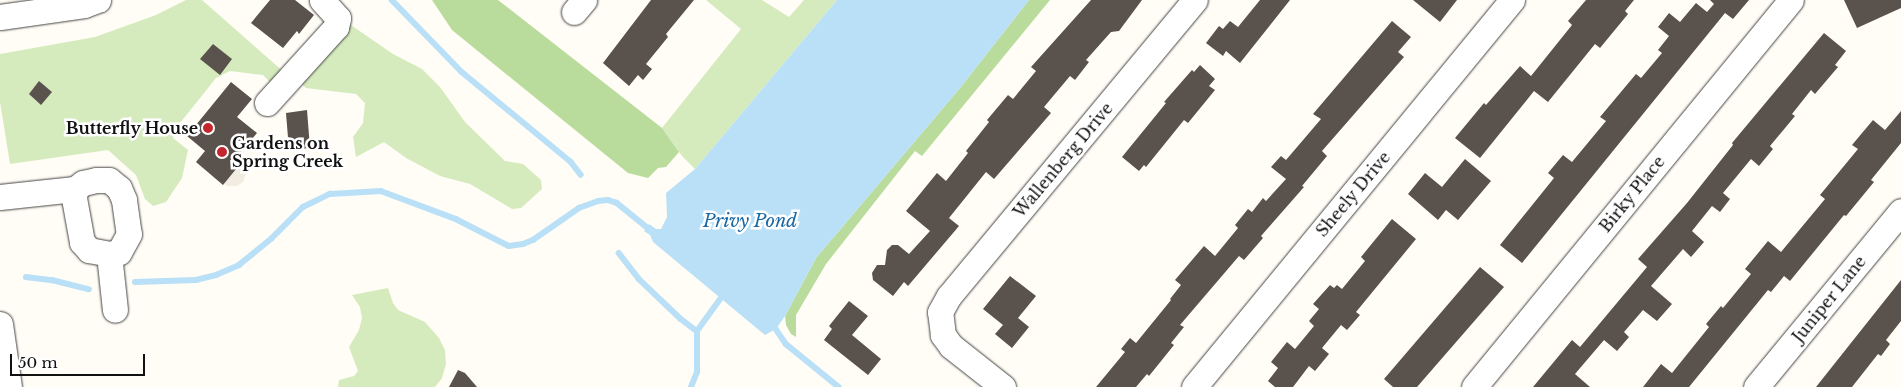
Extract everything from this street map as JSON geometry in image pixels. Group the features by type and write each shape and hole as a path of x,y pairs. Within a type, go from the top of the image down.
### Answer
{"street":[{"path":"0,17 84,5 98,0"},
{"path":"267,103 336,27 338,18 322,0"},
{"name":"Wallenberg Drive","path":"1003,387 951,346 943,335 940,312 950,296 1195,0"},
{"name":"Sheely Drive","path":"1194,387 1512,0"},
{"name":"Birky Place","path":"1474,387 1791,0"},
{"path":"0,197 75,189 83,183 109,180 119,188 124,200 129,234 119,252 109,254 89,250 82,242 74,198 75,189"},
{"name":"Juniper Lane","path":"1756,387 1901,211"},
{"path":"109,254 115,310"},
{"path":"0,324 9,387"}],"green space":[{"path":"186,0 202,0 285,73 272,84 263,75 230,71 216,78 176,128 173,138 188,150 182,178 166,202 153,206 145,199 136,175 108,150 10,164 0,102 0,54 95,37 156,15"},
{"path":"432,0 498,0 662,128 679,152 666,167 658,168 648,178 628,173 452,30"},
{"path":"706,0 762,0 789,17 804,0 837,0 695,169 682,156 662,128 741,29"},
{"path":"1029,0 1050,0 922,156 915,151 826,264 796,315 796,337 791,334 786,325 785,316 816,258 960,88"},
{"path":"348,23 393,54 422,69 440,87 465,122 505,161 523,164 541,180 542,189 521,208 512,209 470,184 440,176 406,158 384,142 356,157 353,137 363,123 365,103 356,94 306,88 297,79"},
{"path":"388,288 393,303 398,310 425,322 439,338 445,350 446,364 442,378 435,387 338,387 339,380 354,376 358,371 349,347 359,330 362,318 360,307 352,295"}],"shaded area":[{"path":"242,161 245,161 247,171 243,182 237,186 227,186 224,183"}],"water":[{"name":"Privy Pond","path":"837,0 1029,0 960,88 816,258 785,316 776,329 765,335 653,242 650,235 644,231 649,224 656,229 661,229 667,217 666,193 695,169"}],"building":[{"path":"270,0 295,0 314,15 299,34 297,31 283,48 251,23"},
{"path":"651,0 694,0 666,34 668,37 646,64 652,69 643,80 638,75 629,86 603,63"},
{"path":"1091,0 1142,0 1119,31 1111,32 1086,60 1089,62 1075,80 1070,76 1044,107 1051,113 994,179 986,172 949,218 959,226 908,286 904,282 893,296 873,280 872,273 877,265 885,265 887,250 892,245 898,245 909,254 930,231 906,211 937,173 946,181 968,153 966,151 989,122 987,120 1008,95 1013,99 1036,71 1031,67"},
{"path":"1260,0 1290,0 1240,63 1226,51 1223,56 1206,43 1219,26 1223,29 1230,21 1238,27"},
{"path":"1413,0 1457,0 1440,22"},
{"path":"1586,0 1634,0 1625,11 1628,14 1600,48 1595,44 1548,102 1534,91 1480,158 1455,138 1484,103 1486,105 1520,66 1531,76 1572,25 1568,21"},
{"path":"1710,0 1749,0 1733,19 1725,13 1522,263 1500,245 1554,178 1548,173 1563,155 1572,162 1606,121 1600,117 1636,74 1641,78 1662,53 1658,50 1669,36 1658,27 1669,13 1680,22 1696,3 1707,12 1714,4"},
{"path":"1844,0 1901,0 1901,8 1857,28"},
{"path":"1392,21 1411,37 1398,52 1404,57 1322,151 1327,156 1302,186 1304,187 1261,236 1263,238 1244,260 1239,256 1180,325 1184,327 1171,343 1174,345 1149,376 1147,374 1136,387 1096,387 1125,352 1121,349 1130,338 1136,343 1171,300 1181,285 1175,280 1204,246 1215,256 1238,228 1235,225 1248,209 1252,212 1263,198 1266,201 1286,179 1271,167 1281,156 1286,160 1321,119 1313,114"},
{"path":"1824,33 1846,51 1835,65 1838,67 1815,94 1811,90 1792,114 1795,116 1770,146 1773,149 1759,166 1751,159 1723,193 1730,199 1720,212 1712,206 1692,231 1704,242 1691,257 1683,249 1651,286 1672,304 1657,321 1643,310 1624,332 1629,337 1617,351 1604,340 1575,374 1590,387 1533,387 1572,340 1580,347 1647,267 1638,259 1687,203 1733,145 1732,143"},
{"path":"213,44 232,59 220,75 200,59"},
{"path":"1200,65 1215,79 1209,86 1215,90 1188,123 1184,120 1146,167 1144,165 1139,171 1122,157 1166,103 1164,102 1192,70 1194,72"},
{"path":"39,81 52,92 41,105 29,94"},
{"path":"231,82 252,99 237,117 257,133 239,154 245,158 223,185 196,162 205,151 187,136"},
{"path":"307,110 310,148 289,150 286,113"},
{"path":"1901,111 1901,143 1871,180 1874,182 1846,216 1844,215 1790,281 1784,276 1771,292 1768,290 1689,387 1643,387 1661,364 1672,373 1709,327 1706,324 1721,306 1723,308 1751,274 1745,269 1768,241 1781,252 1825,199 1820,195 1858,149 1852,145 1873,120 1885,130"},
{"path":"1465,159 1491,181 1458,220 1446,210 1438,220 1408,194 1425,173 1442,187"},
{"path":"1392,219 1416,239 1356,312 1360,315 1347,330 1341,325 1322,348 1329,354 1315,371 1309,366 1293,387 1275,387 1268,381 1278,368 1271,362 1287,342 1295,349 1314,326 1309,321 1319,309 1313,304 1330,285 1334,288 1337,285 1342,289 1365,261 1361,257"},
{"path":"1480,267 1504,287 1417,387 1393,387 1384,379"},
{"path":"1010,276 1036,296 1018,318 1029,327 1012,348 995,334 1003,325 983,309"},
{"path":"1901,280 1901,321 1886,340 1890,344 1881,356 1878,354 1852,387 1816,387"},
{"path":"849,301 868,316 852,335 881,359 868,375 824,340 832,329 829,326"},
{"path":"458,370 465,373 477,387 449,387"}],"waterway":[{"path":"392,0 462,72 571,162 581,175"},
{"path":"135,282 196,280 216,275 239,265 271,239 303,207 330,194 381,191 456,219 509,246 533,240 579,208 598,201 608,200 617,203 647,227"},
{"path":"619,253 639,279 681,319 697,331"},
{"path":"26,277 52,280 89,289"},
{"path":"691,387 697,372 697,331 721,298"},
{"path":"776,329 786,344 839,387"}],"place":[{"name":"Butterfly House","path":"208,128"},
{"name":"Gardens on Spring Creek","path":"222,152"}]}
